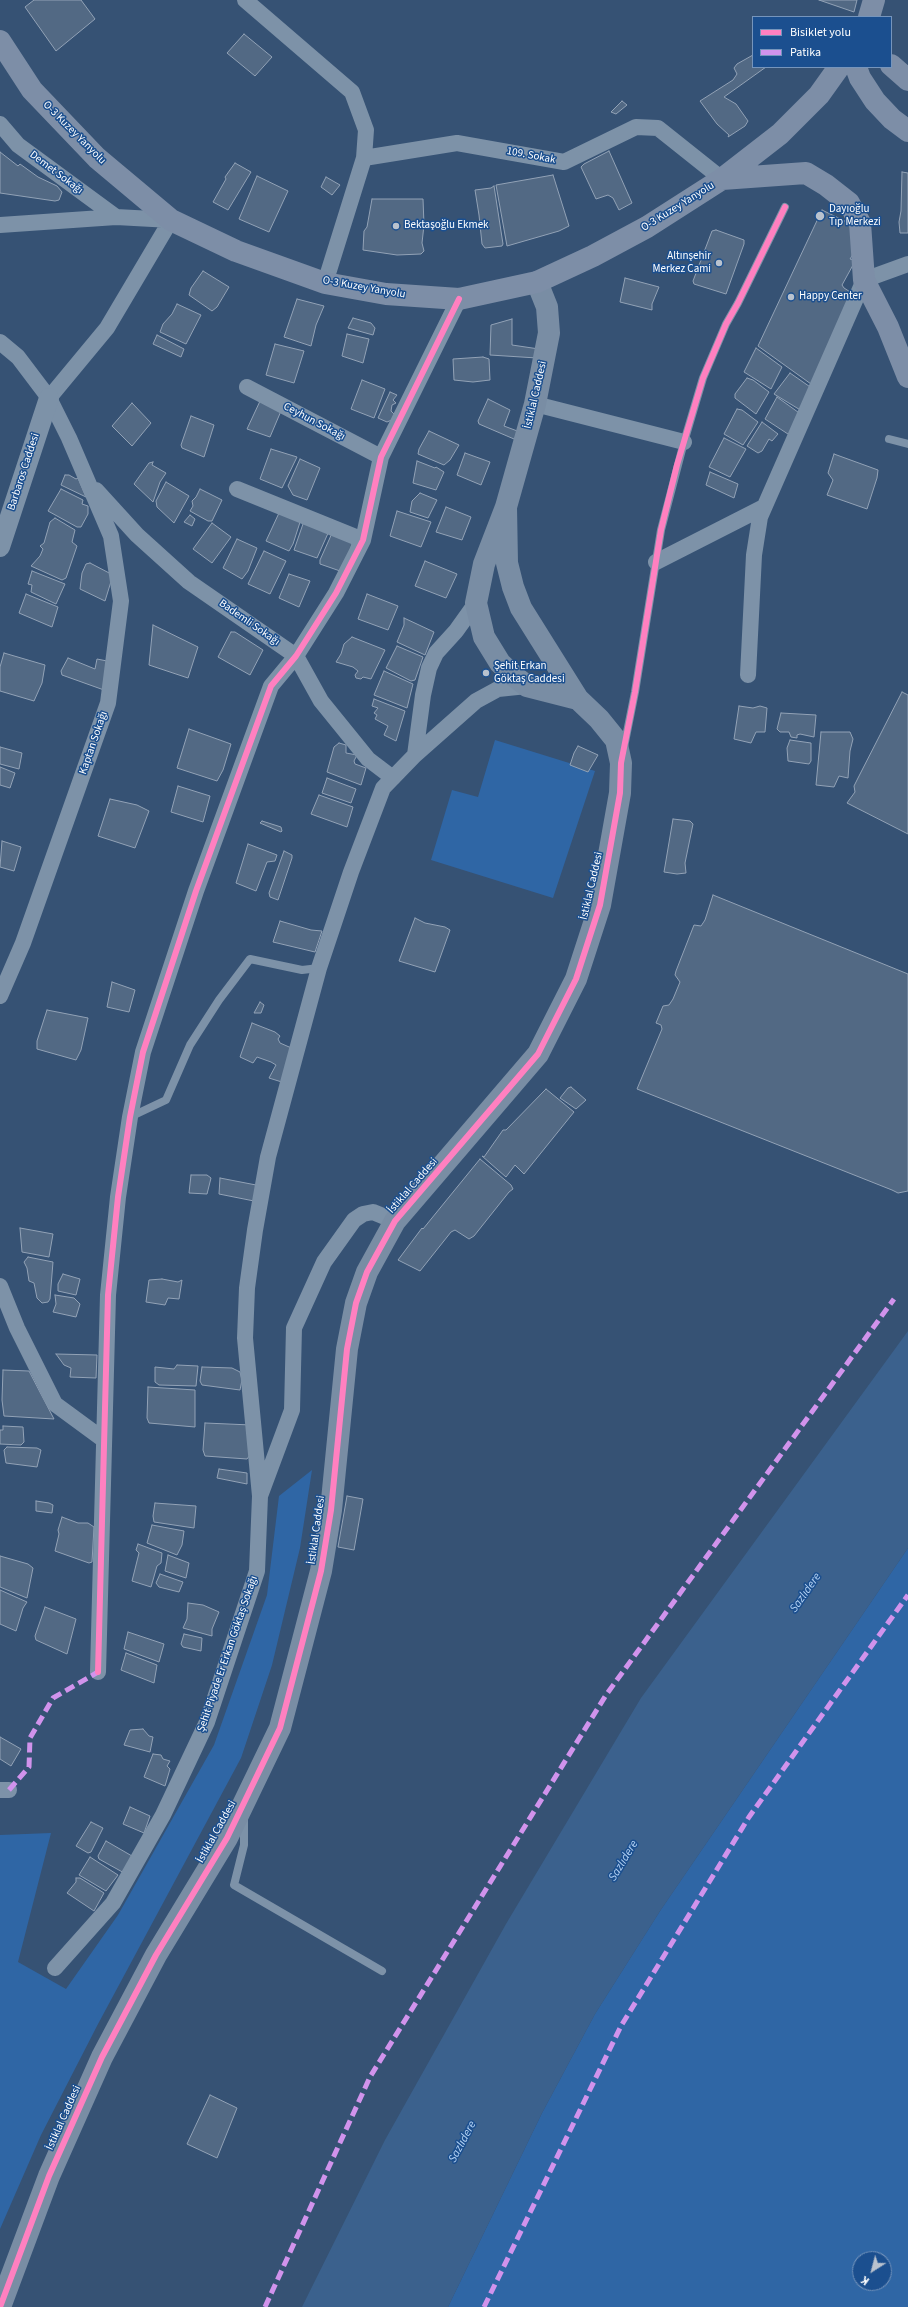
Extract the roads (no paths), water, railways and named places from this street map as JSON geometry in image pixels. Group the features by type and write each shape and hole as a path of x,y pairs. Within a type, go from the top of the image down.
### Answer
{"main road":[{"name":"O-3 Kuzey Yanyolu","path":"0,41 37,96 97,158 171,220 236,251 325,283 386,294 459,299 538,282 593,256 647,227 722,179 780,134 819,95 838,68"},
{"path":"892,66 908,80"},
{"path":"856,68 860,78 875,101 892,119 908,131"},
{"path":"722,179 806,173 826,185 849,203 860,223 864,280 888,327 908,377"},
{"name":"İstiklal Caddesi","path":"538,282 547,307 549,333 535,404 506,507 484,564 476,603 484,637 500,662 527,686 578,700"},
{"name":"İstiklal Caddesi","path":"0,2307 49,2176 102,2057 156,1956 227,1838 280,1728 321,1571 331,1510 347,1349 356,1303 367,1272 396,1221 538,1054 564,1006 576,979 600,905 620,793 621,764 616,740 599,719 578,700 553,657 535,632 517,598 507,563 506,507"},
{"path":"476,603 486,593 498,589 510,591 517,598"},
{"path":"527,686 538,683 547,678 553,669 553,657"}],"street":[{"path":"245,0 352,92 366,130 364,158 325,283"},
{"name":"Demet Sokağı","path":"0,124 18,145 116,217"},
{"name":"109. Sokak","path":"364,158 457,143 564,162 636,127 658,128 722,179"},
{"path":"0,225 116,217 171,220 107,328 49,398"},
{"path":"748,675 754,555 760,516 864,280 908,264"},
{"path":"98,1672 108,1295 118,1197 130,1117 144,1052 196,891 271,686 296,656 336,593 363,540 381,457 459,299"},
{"name":"Kaptan Sokağı","path":"0,342 18,357 49,398 111,536 121,601 108,702 23,943 0,996"},
{"name":"Ceyhun Sokağı","path":"247,387 381,457"},
{"name":"Barbaros Caddesi","path":"0,547 49,398"},
{"path":"535,404 684,442"},
{"name":"Bademli Sokağı","path":"88,482 137,535 189,582 296,656 321,701 368,759 393,778"},
{"path":"237,489 363,540"},
{"path":"656,562 764,507"},
{"path":"415,755 423,695 429,668 436,653 456,631 476,603"},
{"path":"260,1496 245,1338 247,1288 268,1157 319,968 374,808 383,788 415,755 476,701 498,689 527,686"},
{"name":"Şehit Piyade Er Erkan Göktaş Sokağı","path":"55,1968 113,1903 163,1815 207,1722 256,1572 260,1496 292,1410 294,1328 324,1262 354,1220 363,1214 373,1212 396,1221"},
{"path":"0,1286 17,1328 55,1404 104,1440"}],"lane":[{"path":"621,764 635,692 662,530 684,442 703,378 726,324 738,303 785,207"},
{"path":"889,439 908,444"},
{"path":"130,1117 166,1100 190,1045 219,1000 250,959 302,970 319,968"},
{"path":"244,1805 244,1845 234,1885 382,1971"}],"water":[{"name":"Sazlıdere","path":"908,1331 908,1548 660,1911 595,2014 542,2113 448,2307 302,2307 385,2140 506,1924 641,1698"}],"place":[{"name":"Dayıoğlu Tıp Merkezi","path":"820,216"},
{"name":"Bektaşoğlu Ekmek","path":"396,226"},
{"name":"Altınşehir Merkez Cami","path":"719,263"},
{"name":"Happy Center","path":"791,297"},
{"name":"Şehit Erkan Göktaş Caddesi","path":"486,673"}]}
